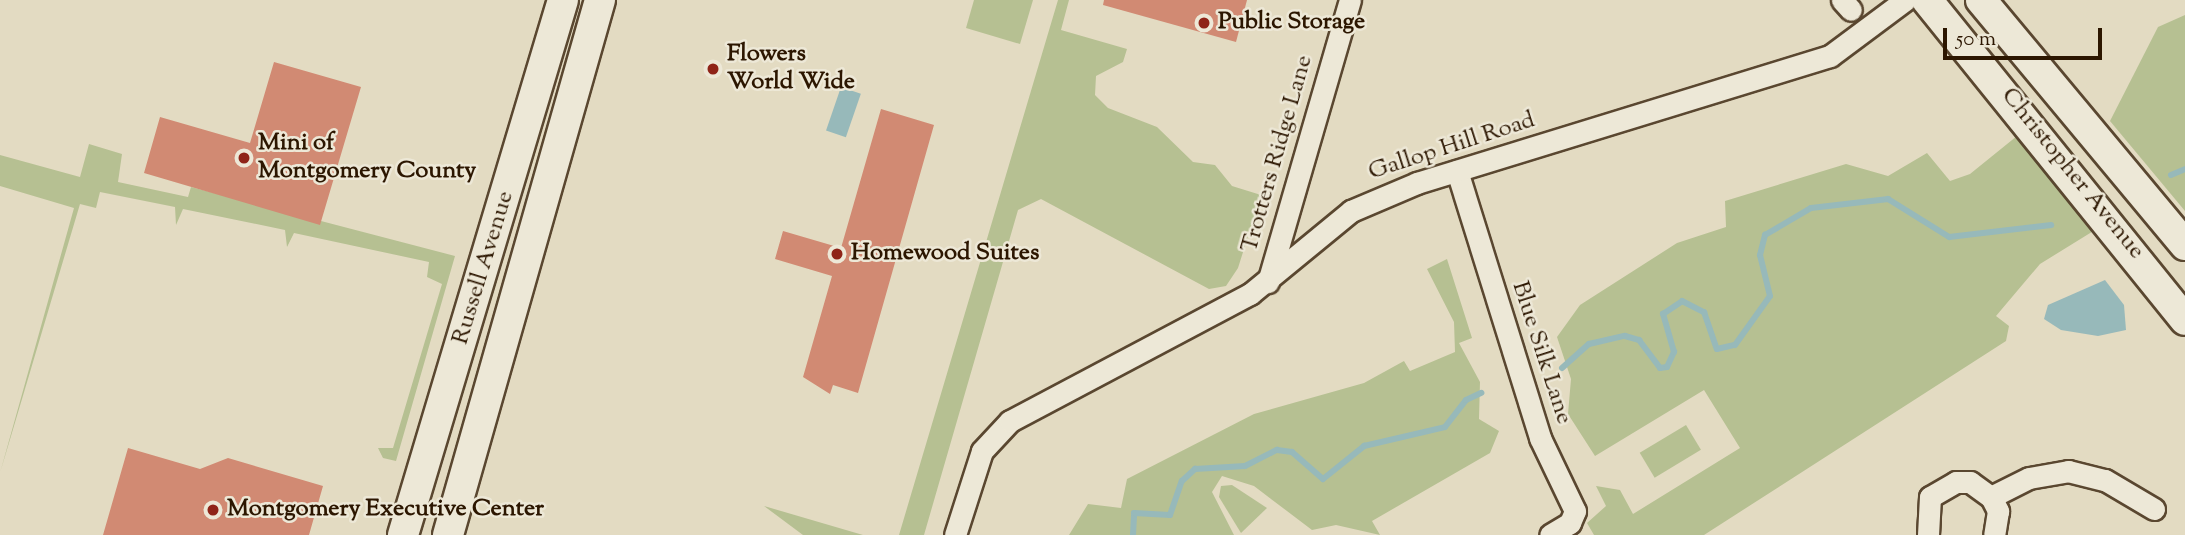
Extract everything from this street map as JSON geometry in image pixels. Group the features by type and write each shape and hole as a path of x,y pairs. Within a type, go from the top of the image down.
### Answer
{"street":[{"name":"Russell Avenue","path":"403,535 563,0"},
{"name":"Russell Avenue","path":"448,535 600,0"},
{"name":"Trotters Ridge Lane","path":"1269,282 1350,0"},
{"name":"Gallop Hill Road","path":"955,535 982,451 1010,421 1269,282 1351,211 1457,171 1830,55 1905,0"},
{"name":"Christopher Avenue","path":"1927,0 2185,320"},
{"name":"Christopher Avenue","path":"1981,0 2185,245"},
{"name":"Blue Silk Lane","path":"1457,171 1533,417 1575,513 1550,535"},
{"path":"1991,497 2029,478 2068,471 2105,480 2154,509"},
{"path":"1928,535 1925,509 1938,489 1970,482 1991,497 1997,511 1994,535"}],"green space":[{"path":"974,0 1033,0 1020,44 966,28"},
{"path":"1058,0 1069,0 1061,30 1127,49 1123,62 1096,76 1095,95 1108,108 1157,127 1193,162 1215,165 1232,186 1261,195 1238,268 1226,286 1209,289 1041,199 1018,210 924,535 899,535"},
{"path":"2185,15 2185,211 2110,121 2158,27"},
{"path":"2017,136 2095,230 2040,264 1996,316 2009,326 2006,341 1704,535 1594,535 1587,523 1606,506 1596,486 1620,490 1633,514 1740,448 1704,390 1595,456 1568,414 1571,379 1557,337 1580,305 1677,243 1726,227 1725,201 1846,164 1888,176 1927,153 1950,181 1970,174"},
{"path":"89,144 122,154 118,182 188,197 191,187 455,256 396,461 383,458 378,448 393,448 442,284 427,277 429,262 294,233 287,247 285,230 183,209 176,225 175,207 100,192 96,208 80,204 0,473 74,208 0,186 0,155 80,177"},
{"path":"1447,259 1472,338 1459,343 1480,382 1479,419 1499,431 1490,453 1372,521 1380,535 1336,525 1312,530 1254,486 1222,476 1212,492 1234,535 1069,535 1088,504 1121,508 1127,479 1254,414 1364,383 1404,361 1410,371 1455,352 1454,322 1427,269"},
{"path":"1686,425 1701,450 1655,478 1640,453"},
{"path":"1232,485 1267,508 1241,533 1219,497 1221,486"},
{"path":"764,506 863,535 803,535"}],"water":[{"path":"841,87 861,94 846,137 826,130"},
{"path":"2105,280 2124,305 2126,330 2098,336 2061,330 2044,319 2048,305"}],"building":[{"name":"Public Storage","path":"1104,0 1247,0 1236,42 1103,5"},
{"name":"Mini of Montgomery County","path":"274,62 361,87 320,225 144,173 160,117 250,143"},
{"name":"Homewood Suites","path":"881,109 934,125 858,393 833,385 830,394 803,377 832,276 775,259 783,231 841,248"},
{"name":"Montgomery Executive Center","path":"128,448 200,469 228,458 323,486 309,535 103,535"}],"waterway":[{"path":"2171,175 2185,169"},
{"path":"1562,368 1589,344 1625,336 1639,340 1660,368 1667,367 1674,352 1663,314 1682,301 1704,312 1717,349 1735,345 1770,296 1760,255 1765,235 1811,208 1888,199 1949,237 2051,225"},
{"path":"1133,535 1134,513 1170,515 1182,481 1195,469 1245,466 1277,450 1292,452 1323,479 1364,446 1445,427 1466,400 1481,393"}],"place":[{"name":"Public Storage","path":"1204,23"},
{"name":"Flowers World Wide","path":"713,69"},
{"name":"Mini of Montgomery County","path":"244,158"},
{"name":"Homewood Suites","path":"837,254"},
{"name":"Montgomery Executive Center","path":"213,510"}]}
